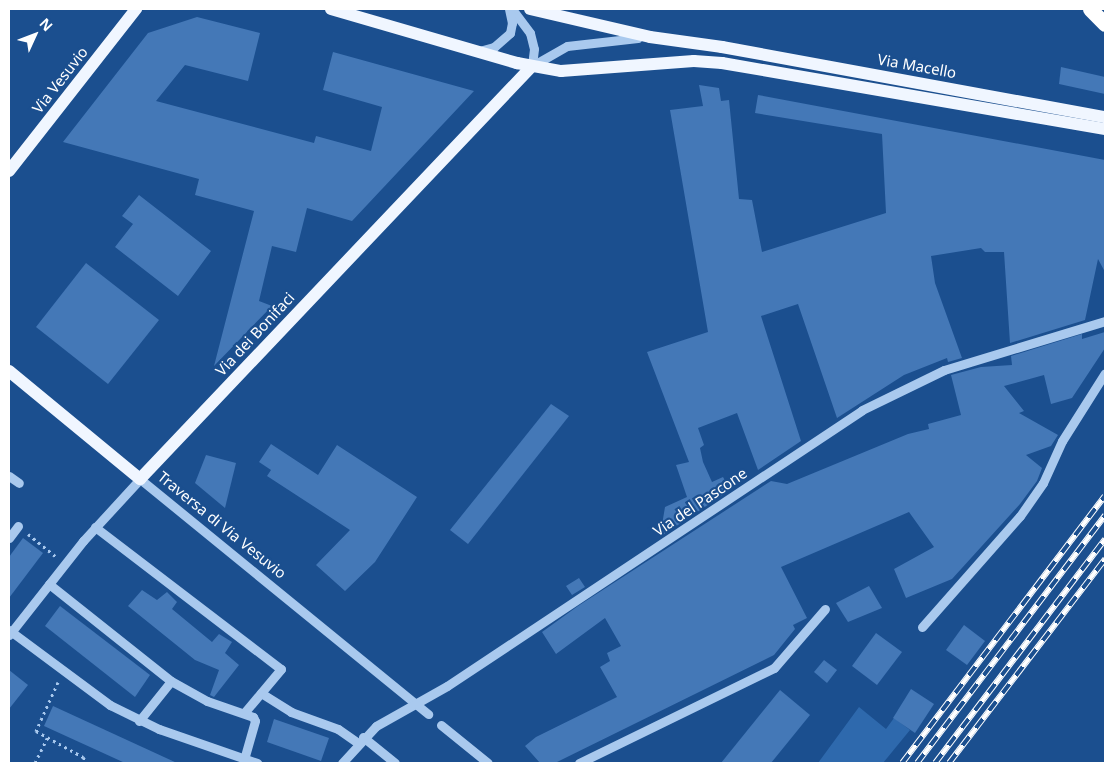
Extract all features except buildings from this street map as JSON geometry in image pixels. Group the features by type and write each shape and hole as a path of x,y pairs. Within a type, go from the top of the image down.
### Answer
{"highway":[{"path":"1090,9 1105,24"}],"main road":[{"name":"Via Vesuvio","path":"9,171 136,9"},
{"name":"Via Macello","path":"331,9 532,66 561,71 586,71 694,61 722,63 1105,129"},
{"name":"Via Macello","path":"530,9 650,37 722,47 1105,117"},
{"name":"Via dei Bonifaci","path":"140,479 532,66"},
{"name":"Traversa di Via Vesuvio","path":"9,371 140,479"}],"street":[{"path":"478,51 494,47 510,33 512,23 511,9"},
{"path":"511,9 530,33 534,49 532,66"},
{"path":"532,66 567,46 650,37"},
{"name":"Via del Pascone","path":"342,763 360,740 376,726 448,686 862,410 944,370 1105,321"},
{"path":"922,627 1020,516 1043,483 1062,441 1105,373"},
{"path":"9,476 19,483"},
{"name":"Via dei Bonifaci","path":"10,632 95,527 140,479"},
{"name":"Traversa di Via Vesuvio","path":"140,479 428,714"},
{"path":"9,538 18,526"},
{"path":"95,527 280,669 244,713"},
{"path":"49,584 171,681 207,701 244,713 254,720 244,759"},
{"path":"579,763 774,668 825,609"},
{"path":"10,632 64,674 110,706 139,721 257,763"},
{"path":"139,721 171,681"},
{"path":"261,693 292,712 328,724 360,740 395,763"},
{"path":"441,725 488,763"}],"path":[{"path":"18,526 65,564"},
{"path":"64,674 36,728 38,734 83,757 87,763"},
{"path":"35,763 47,738"}],"shaded area":[{"path":"859,707 886,729 894,718 910,730 883,763 818,763"}],"railway":[{"path":"902,763 1105,496"},
{"path":"917,763 1105,515"},
{"path":"935,763 1105,539"},
{"path":"949,763 1105,559"}]}
